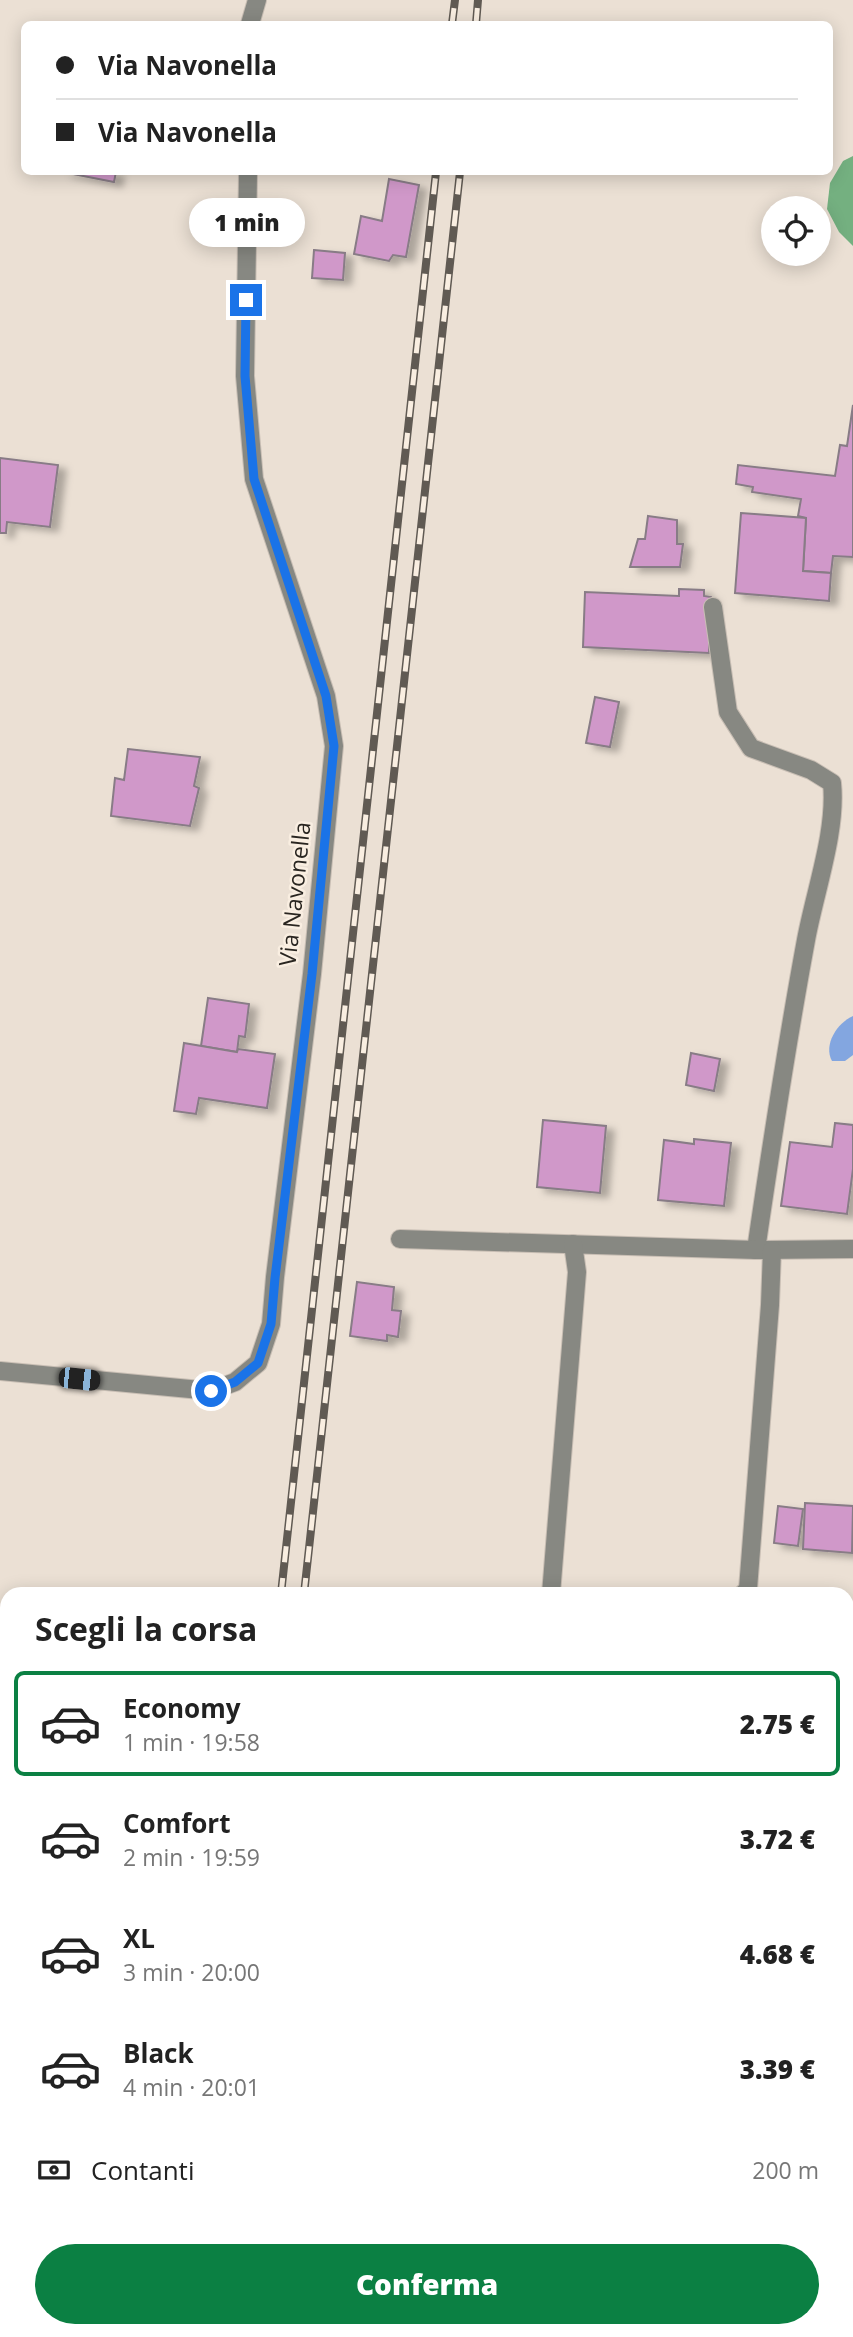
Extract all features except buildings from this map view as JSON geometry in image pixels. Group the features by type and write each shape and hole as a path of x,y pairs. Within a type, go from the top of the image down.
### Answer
{"street":[{"path":"251,21 257,0"},
{"name":"Via Navonella","path":"0,1371 211,1391 235,1382 258,1363 271,1324 312,974 334,746 326,696 254,479 245,376 248,175"},
{"path":"713,607 728,712 751,748 811,770 832,783 834,806 806,937 776,1112 764,1250 770,1305 748,1587"},
{"path":"400,1239 764,1250 853,1249"},
{"path":"552,1587 577,1272 573,1244"}],"green space":[{"path":"853,156 853,246 839,232 831,217 831,196 828,196 830,183 843,161"}],"water":[{"path":"853,1016 853,1055 845,1061 832,1061 829,1048 833,1035"}],"railway":[{"path":"452,21 455,0"},
{"path":"476,21 478,0"},
{"path":"282,1587 436,175"},
{"path":"305,1587 460,175"}],"route":[{"path":"211,1391 235,1382 258,1363 271,1324 312,974 334,746 326,696 254,479 245,376 246,300"}]}
